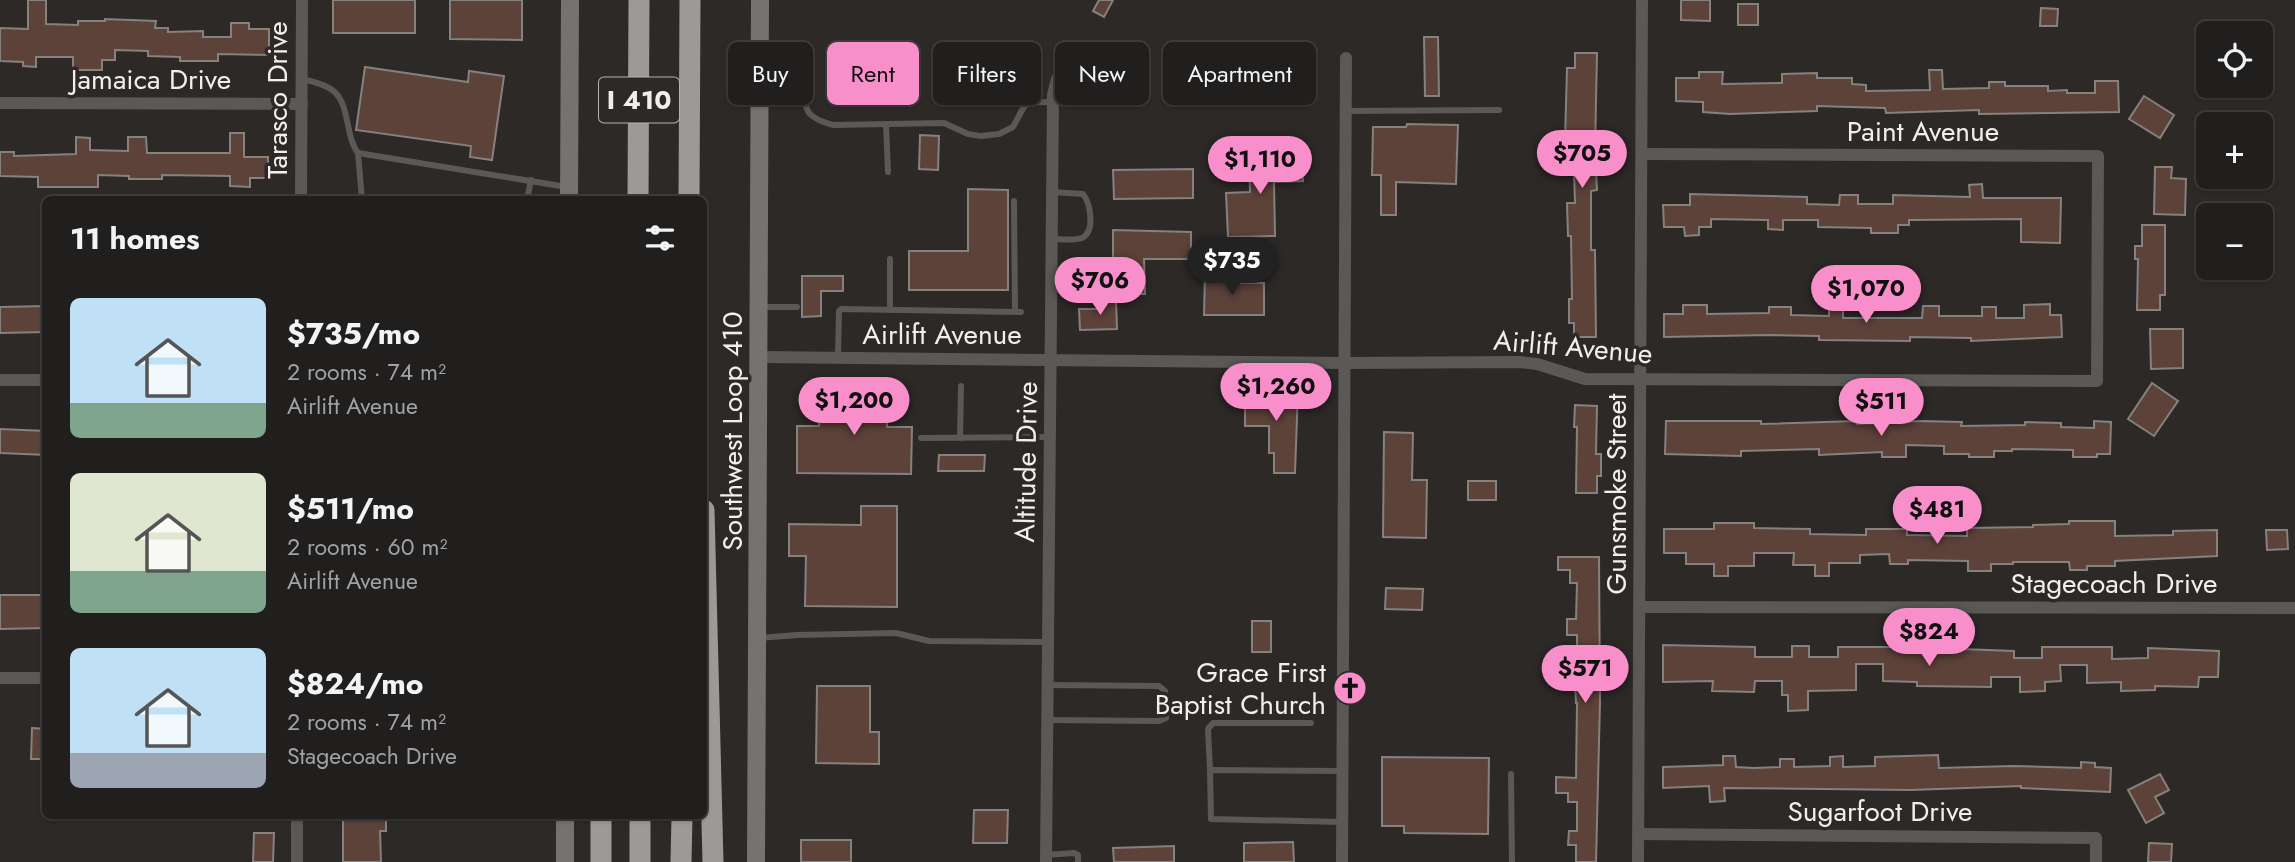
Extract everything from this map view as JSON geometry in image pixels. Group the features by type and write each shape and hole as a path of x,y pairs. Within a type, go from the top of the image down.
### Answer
{"highway":[{"name":"I 410","path":"638,196 639,0"},
{"name":"I 410","path":"689,196 690,0"},
{"path":"707,642 712,862"},
{"path":"601,819 601,862"},
{"path":"640,819 640,862"},
{"path":"681,862 682,819"}],"main road":[{"path":"569,194 570,0"},
{"name":"Southwest Loop 410","path":"760,0 760,42"},
{"name":"Southwest Loop 410","path":"756,862 760,105"},
{"path":"565,819 565,862"}],"street":[{"name":"Tarasco Drive","path":"301,196 302,0"},
{"name":"Gunsmoke Street","path":"1638,862 1643,0"},
{"path":"1342,862 1346,58"},
{"name":"Altitude Drive","path":"1046,859 1052,102 1055,88"},
{"name":"Jamaica Drive","path":"0,103 302,104"},
{"name":"Paint Avenue","path":"1642,154 2098,156 2097,263"},
{"name":"Airlift Avenue","path":"758,357 1346,363 1520,362 1537,364 1586,379 2096,382 2097,263"},
{"path":"0,380 42,380"},
{"name":"Stagecoach Drive","path":"1640,607 2295,608"},
{"path":"0,678 42,678"},
{"path":"297,819 297,862"},
{"name":"Sugarfoot Drive","path":"1638,834 2096,838 2096,862"}],"lane":[{"path":"302,79 331,88 345,107 351,144 358,153 362,196"},
{"path":"805,105 810,116 817,121 833,125 944,123 968,134 981,136 999,134 1013,127 1027,102 1052,102"},
{"path":"1346,111 1499,110"},
{"path":"886,124 888,172"},
{"path":"358,153 531,180 569,194"},
{"path":"528,196 531,180"},
{"path":"1052,192 1083,194 1088,200 1091,215 1087,233 1081,238 1052,239"},
{"path":"838,358 841,309 1018,312 1014,201"},
{"path":"890,259 890,310"},
{"path":"759,307 797,307"},
{"path":"960,438 961,386"},
{"path":"921,438 1050,437"},
{"path":"757,638 896,633 929,641 1048,642"},
{"path":"1047,720 1159,721 1166,718 1166,691 1159,686 1048,685"},
{"path":"1311,723 1213,723 1208,729 1211,819 1342,822"},
{"path":"1210,770 1343,771"},
{"path":"1511,774 1512,862"},
{"path":"1046,859 1074,853 1077,855 1077,862"}],"building":[{"path":"28,0 46,0 46,24 78,25 78,21 105,19 156,21 155,28 168,28 168,32 203,31 203,37 231,37 231,23 249,23 249,29 269,29 269,55 218,54 218,61 180,61 180,57 148,56 148,51 115,50 115,60 102,60 102,70 73,70 73,57 36,57 36,67 23,66 23,62 0,61 0,28 28,29"},
{"path":"333,0 415,0 415,33 333,33"},
{"path":"450,0 522,0 522,40 450,39"},
{"path":"1099,0 1113,0 1104,17 1093,11"},
{"path":"1681,0 1710,0 1710,21 1681,20"},
{"path":"1738,4 1758,4 1758,25 1738,25"},
{"path":"2041,8 2058,9 2057,26 2040,26"},
{"path":"1424,37 1438,37 1439,96 1425,96"},
{"path":"1575,53 1597,53 1597,190 1591,191 1596,337 1574,337 1574,323 1569,323 1569,299 1572,299 1571,236 1568,236 1567,203 1575,203 1573,141 1565,141 1567,68 1575,68"},
{"path":"365,67 468,82 469,71 504,76 492,160 470,157 471,146 356,130"},
{"path":"1929,70 1942,70 1943,89 1989,88 1989,82 2005,82 2005,86 2048,86 2048,91 2095,93 2095,81 2118,81 2119,112 1979,114 1979,110 1886,113 1885,108 1817,106 1817,111 1730,114 1703,112 1703,102 1676,101 1676,78 1699,78 1699,72 1723,72 1722,84 1782,83 1782,74 1817,73 1817,78 1852,78 1852,84 1866,85 1866,91 1930,90"},
{"path":"2144,96 2174,115 2160,138 2129,119"},
{"path":"1407,124 1458,125 1456,184 1396,182 1396,215 1381,215 1381,175 1372,175 1373,127 1406,127"},
{"path":"230,133 244,133 244,157 268,157 268,178 250,178 250,187 230,186 230,176 162,175 162,179 129,179 129,176 98,175 98,187 38,187 38,177 0,176 0,152 14,152 14,156 76,154 76,137 90,138 90,150 128,151 128,137 146,137 147,153 230,153"},
{"path":"920,135 939,136 938,170 919,169"},
{"path":"1267,151 1267,160 1302,159 1303,181 1274,182 1275,236 1228,237 1226,193 1250,192 1249,152"},
{"path":"2155,167 2172,167 2171,178 2186,179 2185,215 2154,214"},
{"path":"1193,169 1193,198 1114,199 1113,170"},
{"path":"1982,184 1983,198 2061,198 2060,243 2021,242 2021,219 1909,220 1909,225 1898,225 1898,233 1871,233 1871,228 1818,227 1818,220 1783,220 1783,230 1768,229 1768,220 1711,219 1711,227 1699,227 1699,235 1685,236 1684,227 1664,227 1663,205 1690,205 1690,194 1807,197 1807,204 1839,205 1840,195 1858,195 1858,204 1893,204 1893,195 1970,197 1969,185"},
{"path":"968,189 1008,190 1008,290 909,290 909,251 968,251"},
{"path":"2142,225 2165,225 2165,295 2160,295 2160,310 2137,310 2138,259 2135,259 2135,246 2142,246"},
{"path":"1113,230 1191,232 1191,259 1144,259 1145,294 1128,294 1127,258 1113,258"},
{"path":"1205,273 1233,274 1232,283 1264,283 1264,315 1204,315"},
{"path":"802,276 843,276 843,291 821,291 821,316 802,317"},
{"path":"1116,299 1117,329 1080,330 1079,309 1100,309 1100,300"},
{"path":"2050,304 2050,315 2061,315 2062,337 1971,341 1971,338 1910,337 1910,341 1819,340 1819,336 1769,335 1664,337 1664,314 1683,314 1683,305 1707,305 1707,314 1769,313 1769,307 1791,307 1791,315 1829,316 1829,310 1843,310 1843,318 1922,318 1923,306 1939,306 1939,316 1982,316 1982,307 1996,307 1996,318 2024,318 2024,305"},
{"path":"42,306 42,332 0,333 0,307"},
{"path":"2150,329 2183,329 2183,368 2151,369"},
{"path":"2152,383 2178,401 2154,436 2128,419"},
{"path":"1245,389 1298,390 1295,473 1274,473 1274,453 1269,453 1269,426 1245,426"},
{"path":"819,391 888,391 887,427 912,427 911,474 797,473 797,426 819,426"},
{"path":"1575,405 1597,406 1596,454 1601,454 1601,476 1597,476 1597,493 1576,493"},
{"path":"1666,421 1761,421 1761,424 1856,421 1857,424 1921,421 1962,422 1961,426 2025,425 2025,422 2061,423 2061,427 2094,428 2094,421 2111,422 2110,454 2073,457 2073,450 2012,449 1994,451 1994,457 1969,457 1969,454 1944,454 1944,446 1906,445 1906,457 1882,457 1882,452 1819,455 1819,449 1741,451 1741,456 1665,454"},
{"path":"0,429 42,431 42,455 0,453"},
{"path":"1384,432 1413,433 1412,480 1427,480 1426,538 1383,537"},
{"path":"939,455 985,455 984,471 938,471"},
{"path":"1468,481 1496,481 1496,500 1468,500"},
{"path":"861,506 897,506 897,607 805,606 806,556 789,556 789,524 861,525"},
{"path":"2069,521 2115,521 2115,536 2173,535 2173,531 2217,530 2217,556 2115,561 2115,566 2087,566 2087,570 2070,570 2069,562 2013,562 1991,564 1991,571 1968,571 1968,561 1908,560 1908,564 1890,564 1889,554 1860,555 1860,563 1829,563 1829,576 1815,576 1815,565 1793,565 1794,553 1754,553 1754,566 1728,566 1728,576 1714,576 1714,564 1686,564 1686,553 1664,553 1664,529 1714,529 1714,523 1754,523 1754,528 1810,529 1810,534 1866,535 1866,529 1907,529 1907,535 1967,536 1967,528 2033,527 2069,524"},
{"path":"2266,530 2287,530 2288,549 2267,550"},
{"path":"1558,557 1599,557 1600,702 1596,862 1576,862 1576,845 1568,845 1569,831 1577,831 1577,802 1568,802 1568,793 1556,793 1556,777 1576,778 1577,703 1574,662 1577,662 1577,635 1567,635 1567,619 1576,619 1577,583 1570,583 1570,570 1558,570"},
{"path":"1386,588 1423,589 1422,610 1385,609"},
{"path":"0,595 42,595 42,628 0,629"},
{"path":"1252,621 1271,621 1271,652 1252,652"},
{"path":"1917,641 1934,641 1934,648 2014,651 2014,658 2042,658 2042,647 2112,647 2112,659 2148,658 2148,648 2219,651 2218,677 2199,677 2198,687 2155,686 2155,690 2121,691 2121,682 2087,683 2087,665 2060,665 2061,681 2045,682 2045,691 2020,692 2020,677 1991,677 1991,687 1917,686 1917,682 1883,681 1883,664 1856,664 1856,690 1808,691 1808,710 1788,711 1788,695 1782,695 1782,681 1755,681 1754,692 1712,691 1713,681 1663,682 1663,645 1755,647 1755,657 1792,657 1792,646 1809,646 1809,657 1838,657 1838,647 1917,647"},
{"path":"817,686 870,686 870,732 879,732 879,764 816,763"},
{"path":"32,728 42,729 42,759 31,759"},
{"path":"1938,755 1939,768 2081,768 2081,762 2095,763 2095,767 2111,768 2110,792 2021,786 1911,790 1724,788 1725,801 1710,802 1709,786 1663,788 1663,767 1723,765 1723,756 1735,756 1736,767 1754,768 1780,767 1780,759 1794,759 1794,767 1830,766 1830,757 1843,756 1843,767 1875,766 1875,757"},
{"path":"1382,757 1489,758 1488,834 1404,833 1404,826 1382,826"},
{"path":"2160,774 2169,790 2155,797 2164,813 2146,823 2128,790"},
{"path":"974,810 1008,810 1007,843 973,843"},
{"path":"343,819 386,819 386,831 380,831 381,862 343,862"},
{"path":"254,833 274,833 273,862 253,862"},
{"path":"801,840 851,840 851,862 801,862"},
{"path":"1293,842 1294,862 1244,862 1244,843"},
{"path":"2149,843 2172,844 2171,862 2148,862"},
{"path":"1174,846 1174,862 1114,862 1113,848"}],"place":[{"name":"Grace First Baptist Church","path":"1350,688"}]}
